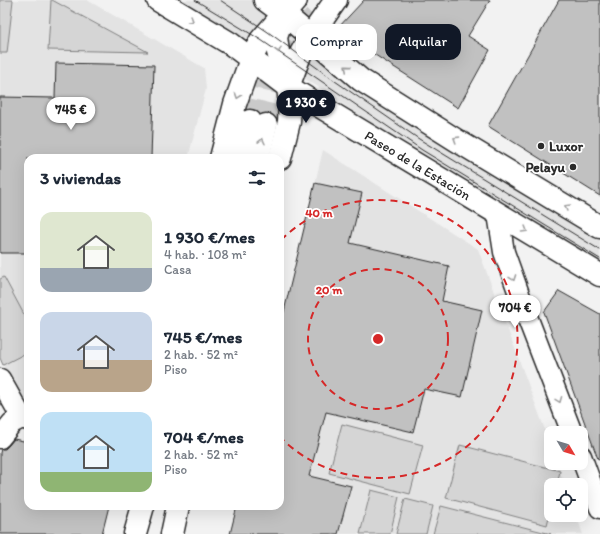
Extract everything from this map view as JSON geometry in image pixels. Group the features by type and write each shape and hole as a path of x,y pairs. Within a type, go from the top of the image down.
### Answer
{"main road":[{"name":"Paseo de la Estación","path":"158,0 231,44 288,87 600,275"},
{"path":"265,0 290,7 301,24"},
{"path":"320,24 336,0"},
{"path":"222,154 235,104 251,59 261,40 290,7"},
{"path":"281,154 289,122 290,104 288,87 278,52 276,38 290,7"},
{"path":"288,87 298,60"},
{"path":"336,60 360,80 600,227"},
{"path":"242,154 258,123 258,154"},
{"path":"135,534 143,510"},
{"path":"172,534 177,510"}],"street":[{"path":"498,214 504,252 569,426"},
{"path":"0,379 24,417"},
{"path":"0,438 12,422 24,419"},
{"path":"586,470 600,508"}],"shaded area":[{"path":"0,0 87,0 204,68 206,89 189,154 24,154 24,403 0,360"},
{"path":"0,0 13,0 7,53 0,53"},
{"path":"52,0 148,52 48,50"},
{"path":"176,0 252,0 272,12 296,30 296,60 334,60 433,136 600,239 600,269 418,156 317,86"},
{"path":"323,150 478,249 544,427 544,470 560,470 562,478 544,478 544,522 579,522 583,534 230,534 236,510 284,510 284,311"},
{"path":"4,277 24,314 24,354 3,365 0,358 0,279"},
{"path":"342,424 423,445 410,494 329,473"},
{"path":"460,445 544,467 544,470 560,471 558,478 544,478 544,522 548,522 547,525 446,498"},
{"path":"371,490 399,497 390,534 360,534"},
{"path":"405,499 433,506 426,534 396,534"},
{"path":"441,506 551,534 433,534"}],"building":[{"path":"364,0 490,0 468,36 490,50 458,108 377,56 377,24 342,24"},
{"path":"559,0 600,0 600,196 488,126"},
{"path":"56,63 154,65 151,154 24,154 24,253 0,253 0,97 55,98"},
{"path":"315,183 362,193 350,243 449,266 442,301 482,310 462,397 424,389 413,432 326,412 309,476 351,486 338,534 230,534 236,510 284,510 284,311"},
{"path":"559,291 600,314 600,458 598,459 588,432 588,426 586,426 544,312"},
{"path":"14,439 24,441 24,510 108,510 102,534 0,534 0,453 1,449 5,449"}],"tunnel":[{"path":"266,125 277,77 296,36 315,17"},
{"path":"250,121 261,72 271,52"}],"tram line":[{"path":"195,0 261,40 422,150 600,259"},
{"path":"220,0 268,32 335,81 419,139 600,250"}],"place":[{"name":"Luxor","path":"541,146"},
{"name":"Pelayu","path":"573,167"}]}
